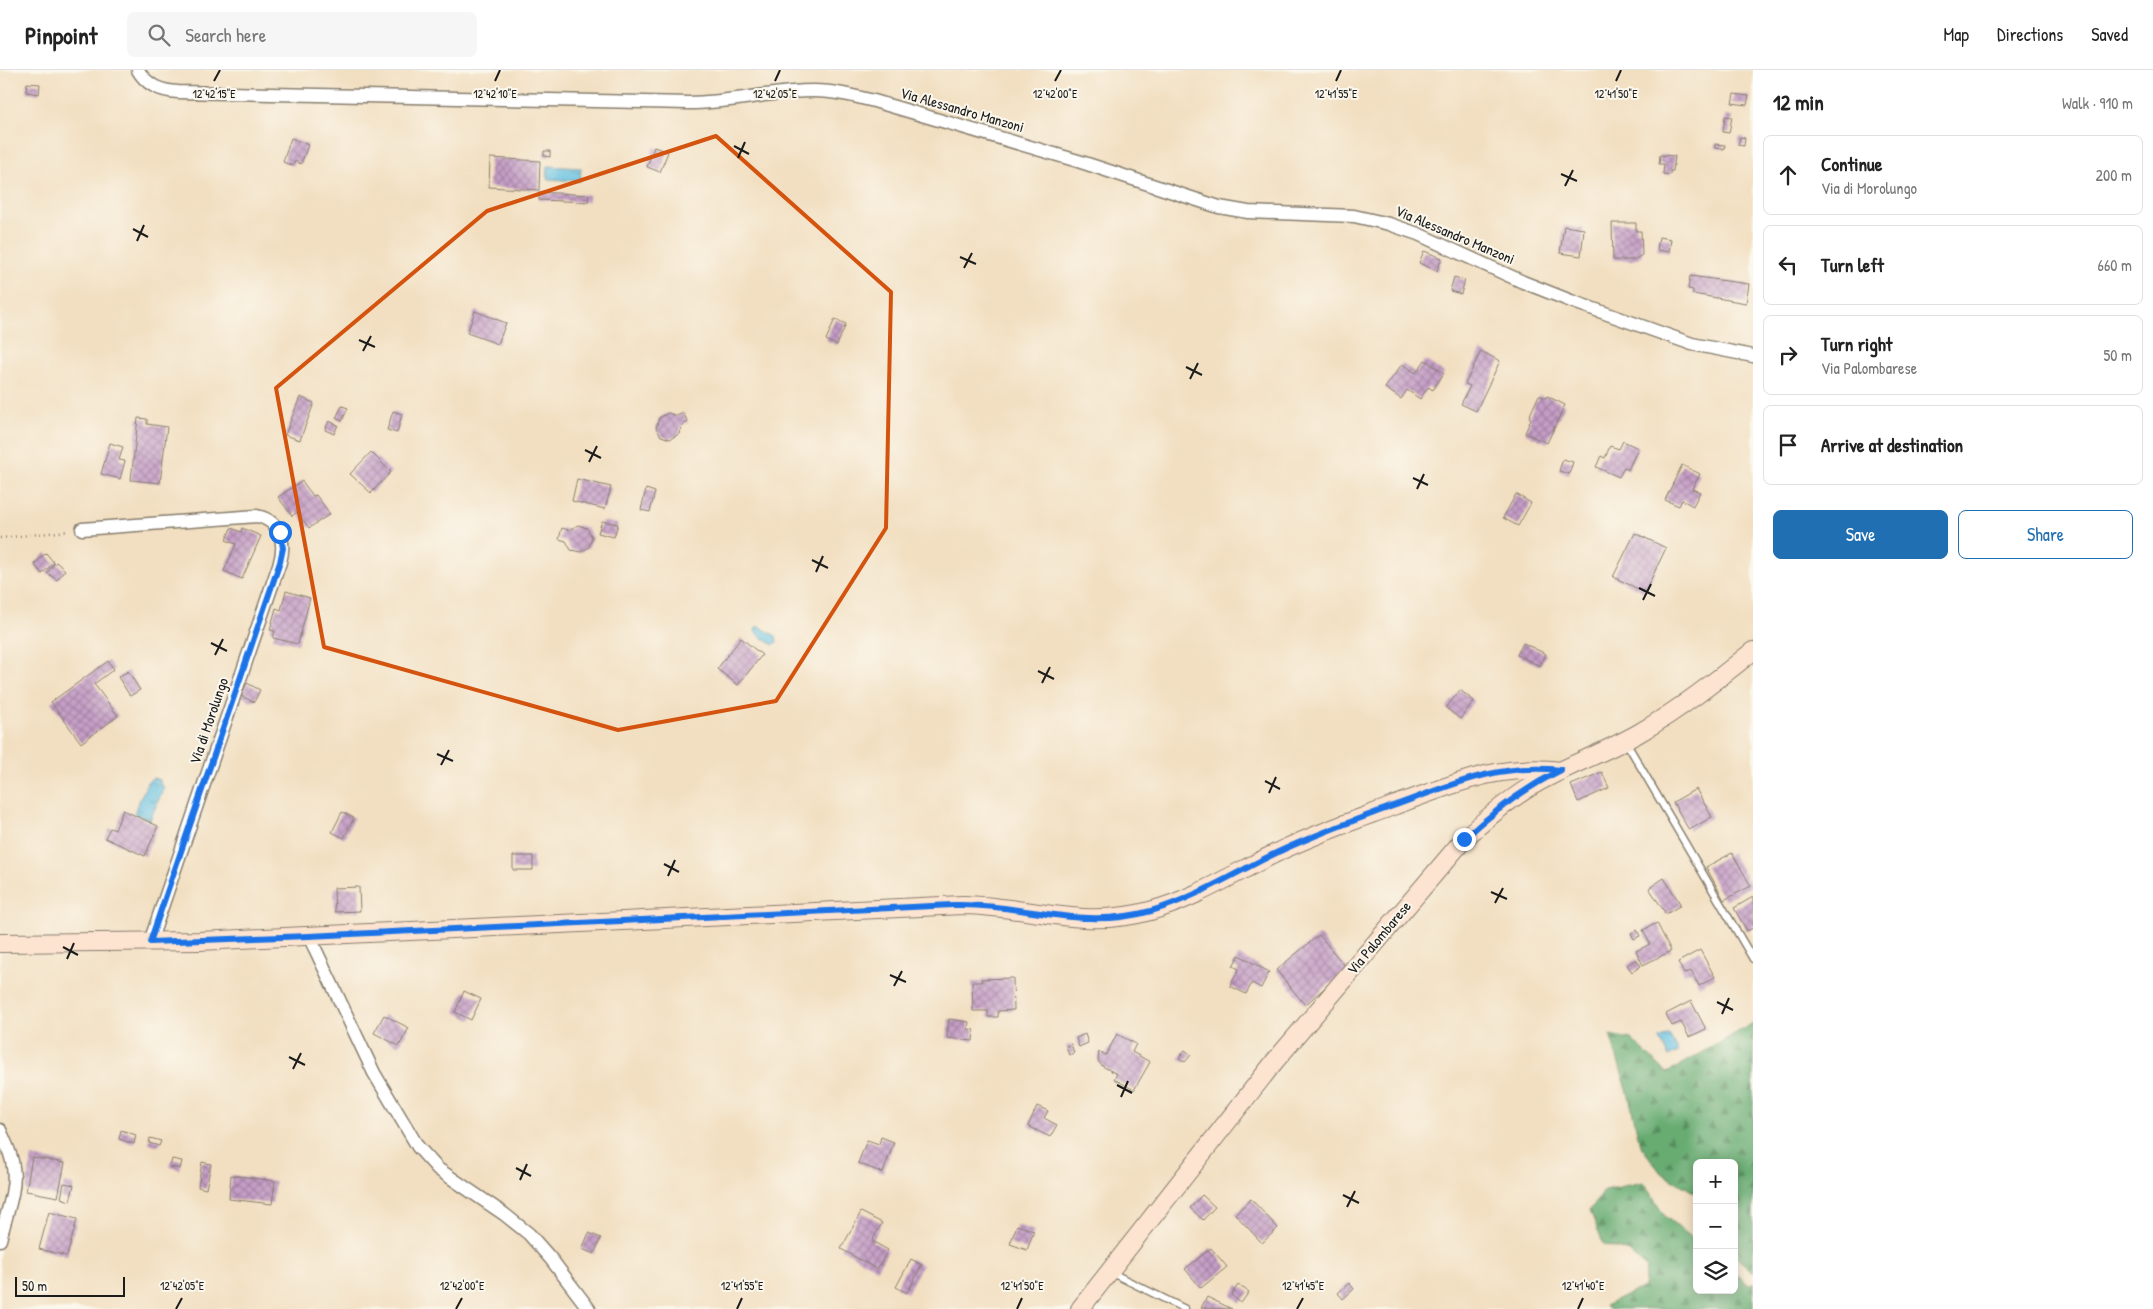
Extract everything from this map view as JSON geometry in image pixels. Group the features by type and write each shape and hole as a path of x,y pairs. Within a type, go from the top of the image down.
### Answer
{"street":[{"name":"Via Alessandro Manzoni","path":"138,70 154,86 178,92 690,103 717,102 802,92 842,94 874,101 1078,161 1219,207 1248,212 1354,216 1389,224 1579,304 1692,344 1753,356"},
{"name":"Via di Morolungo","path":"82,529 257,516 268,520 277,527 283,542 280,562 150,942"},
{"name":"Via Palombarese","path":"1080,1309 1280,1055 1446,859 1474,830 1500,808 1532,786 1561,770 1625,741 1667,715 1753,651"},
{"path":"0,943 150,942 309,936 963,905 998,906 1078,919 1108,919 1137,914 1172,904 1321,833 1478,776 1520,768 1561,770"},
{"path":"309,936 374,1073 418,1147 438,1169 504,1214 529,1234 551,1259 589,1309"},
{"path":"0,1130 14,1170 14,1181 0,1240"}],"lane":[{"path":"1625,741 1753,959"},
{"path":"1109,1272 1184,1309"}],"path":[{"path":"0,538 82,529"}],"highlighted area":[{"path":"716,136 891,292 886,528 776,701 618,730 324,647 276,388 487,211"}],"green space":[{"path":"1753,1023 1753,1272 1738,1259 1738,1159 1693,1159 1693,1192 1661,1173 1640,1145 1629,1096 1610,1035 1631,1039 1667,1073"},
{"path":"1643,1182 1664,1215 1693,1240 1693,1294 1738,1294 1738,1276 1749,1285 1753,1282 1753,1309 1609,1309 1605,1306 1644,1287 1646,1267 1629,1252 1603,1244 1590,1210 1605,1190"}],"water":[{"path":"548,166 581,168 580,181 547,179"},
{"path":"756,627 760,627 776,636 777,642 773,645 755,632"},
{"path":"154,778 160,780 161,786 164,787 150,820 134,813 148,781"},
{"path":"1669,1034 1678,1052 1669,1057 1659,1039"}],"building":[{"path":"27,83 40,84 39,94 26,92"},
{"path":"1734,94 1749,96 1747,105 1732,103"},
{"path":"1725,116 1732,117 1729,133 1723,132"},
{"path":"1740,137 1745,138 1744,146 1738,145"},
{"path":"291,138 308,145 301,164 295,161 293,166 283,162"},
{"path":"1715,144 1725,145 1724,149 1715,148"},
{"path":"654,147 668,152 660,172 647,167"},
{"path":"544,151 550,151 550,157 544,156"},
{"path":"1660,155 1675,156 1673,171 1670,171 1670,175 1663,174 1664,164 1659,164"},
{"path":"490,158 540,161 539,190 489,187"},
{"path":"539,192 589,195 588,202 539,200"},
{"path":"1612,223 1636,223 1636,231 1641,231 1642,255 1634,260 1613,260"},
{"path":"1564,226 1584,229 1581,256 1560,253"},
{"path":"1659,237 1671,239 1669,252 1657,250"},
{"path":"1424,251 1442,258 1437,271 1419,263"},
{"path":"1690,276 1749,284 1746,303 1693,294 1693,290 1688,289"},
{"path":"1454,277 1465,280 1461,294 1450,291"},
{"path":"475,311 506,323 498,344 467,333"},
{"path":"835,319 846,324 837,345 826,340"},
{"path":"1481,351 1500,361 1476,411 1461,404 1470,386 1465,384"},
{"path":"1425,360 1444,373 1433,390 1428,387 1420,399 1407,390 1401,399 1385,388 1402,364 1416,373"},
{"path":"1539,395 1546,398 1547,396 1565,405 1547,443 1525,433 1531,419 1529,417"},
{"path":"300,397 314,403 300,440 285,435"},
{"path":"342,406 348,408 342,421 336,418"},
{"path":"393,411 402,414 397,433 387,430"},
{"path":"668,413 677,416 683,413 688,422 682,425 679,434 670,439 661,436 656,428 659,418"},
{"path":"138,418 147,419 147,424 167,427 160,483 131,480"},
{"path":"329,421 338,425 334,434 325,430"},
{"path":"1623,441 1638,448 1628,470 1624,467 1619,477 1596,467 1601,456 1605,458 1610,446 1619,449"},
{"path":"110,443 123,447 119,460 125,461 120,479 101,474"},
{"path":"371,452 391,472 371,493 350,474"},
{"path":"1563,459 1573,462 1569,474 1559,471"},
{"path":"1682,465 1700,474 1692,489 1700,492 1693,506 1682,500 1679,506 1665,500"},
{"path":"577,479 611,487 605,509 572,501"},
{"path":"302,481 313,496 316,495 330,514 309,528 297,512 292,516 278,497"},
{"path":"646,489 655,492 650,512 641,510"},
{"path":"1516,494 1531,503 1518,526 1503,518"},
{"path":"602,521 618,524 614,537 598,533"},
{"path":"578,525 587,528 592,537 589,547 581,552 571,550 566,541 559,539 562,528 569,530"},
{"path":"231,528 241,532 242,528 261,536 242,579 224,571 236,544 226,540"},
{"path":"1635,533 1666,548 1645,592 1613,577"},
{"path":"46,553 54,563 42,574 34,564"},
{"path":"56,562 65,570 57,580 47,573"},
{"path":"286,591 310,598 298,644 273,638 275,631 270,630 276,608 281,610"},
{"path":"741,638 762,655 738,685 717,669"},
{"path":"1523,643 1546,654 1540,666 1517,655"},
{"path":"108,661 114,669 94,684 118,716 81,743 51,702"},
{"path":"128,671 140,690 130,696 118,677"},
{"path":"247,683 260,690 254,702 241,696"},
{"path":"1460,690 1474,701 1460,719 1446,708"},
{"path":"1602,772 1609,788 1578,802 1571,785"},
{"path":"1696,789 1712,817 1689,830 1673,802"},
{"path":"123,810 158,826 145,856 105,838 110,828 115,830"},
{"path":"342,812 354,818 344,838 332,832"},
{"path":"1732,853 1751,886 1724,900 1706,867"},
{"path":"513,856 533,856 533,870 513,870"},
{"path":"1664,878 1681,905 1666,914 1649,888"},
{"path":"359,887 360,911 335,912 334,888"},
{"path":"1753,897 1753,928 1747,931 1734,908"},
{"path":"1657,923 1671,951 1643,965 1636,951 1650,944 1643,930"},
{"path":"1637,930 1640,936 1634,939 1631,933"},
{"path":"1319,935 1350,972 1328,985 1305,1005 1276,970"},
{"path":"1700,950 1715,977 1699,986 1691,971 1684,974 1678,962"},
{"path":"1239,955 1269,972 1261,988 1252,983 1246,994 1230,986 1239,969 1233,966"},
{"path":"1636,959 1641,966 1632,972 1627,965"},
{"path":"1013,978 1014,1010 998,1011 998,1017 988,1017 988,1011 973,1011 972,982 982,982 981,979"},
{"path":"464,991 481,999 471,1020 455,1012"},
{"path":"1691,1001 1706,1029 1689,1037 1681,1022 1672,1026 1666,1014"},
{"path":"384,1015 409,1028 399,1046 374,1033"},
{"path":"949,1019 969,1022 968,1029 974,1030 973,1041 947,1038"},
{"path":"1085,1034 1088,1043 1079,1047 1076,1038"},
{"path":"1117,1034 1136,1044 1132,1052 1150,1062 1134,1090 1114,1079 1117,1074 1102,1066 1098,1061 1099,1052 1106,1055"},
{"path":"1071,1044 1074,1053 1069,1055 1066,1046"},
{"path":"1185,1050 1191,1055 1185,1062 1179,1058"},
{"path":"1037,1106 1048,1111 1044,1118 1057,1125 1050,1137 1028,1126"},
{"path":"121,1130 136,1135 134,1144 119,1139"},
{"path":"881,1137 894,1142 883,1173 858,1163 867,1140 879,1144"},
{"path":"150,1138 161,1141 159,1146 149,1143"},
{"path":"32,1157 65,1163 58,1197 26,1191"},
{"path":"172,1159 182,1161 180,1169 170,1167"},
{"path":"202,1162 211,1164 206,1189 198,1187"},
{"path":"231,1175 275,1181 272,1204 229,1199"},
{"path":"64,1183 74,1185 70,1201 61,1198"},
{"path":"1202,1195 1215,1207 1203,1220 1190,1208"},
{"path":"1251,1199 1278,1228 1262,1243 1235,1214"},
{"path":"49,1212 77,1219 67,1256 39,1249"},
{"path":"861,1212 882,1223 872,1241 888,1250 877,1269 841,1249"},
{"path":"1017,1225 1034,1231 1027,1250 1010,1244"},
{"path":"589,1233 601,1238 594,1254 582,1249"},
{"path":"1211,1248 1227,1267 1201,1288 1185,1269"},
{"path":"911,1259 922,1265 907,1293 896,1287"},
{"path":"1349,1283 1354,1289 1343,1299 1338,1293"},
{"path":"1238,1285 1249,1292 1241,1303 1231,1295"},
{"path":"1207,1297 1232,1309 1201,1308"}],"route":[{"path":"280,532 283,542 280,562 150,942 953,905 998,906 1058,917 1108,919 1150,911 1172,904 1321,833 1487,773 1520,768 1561,770 1507,803 1464,839"}]}
